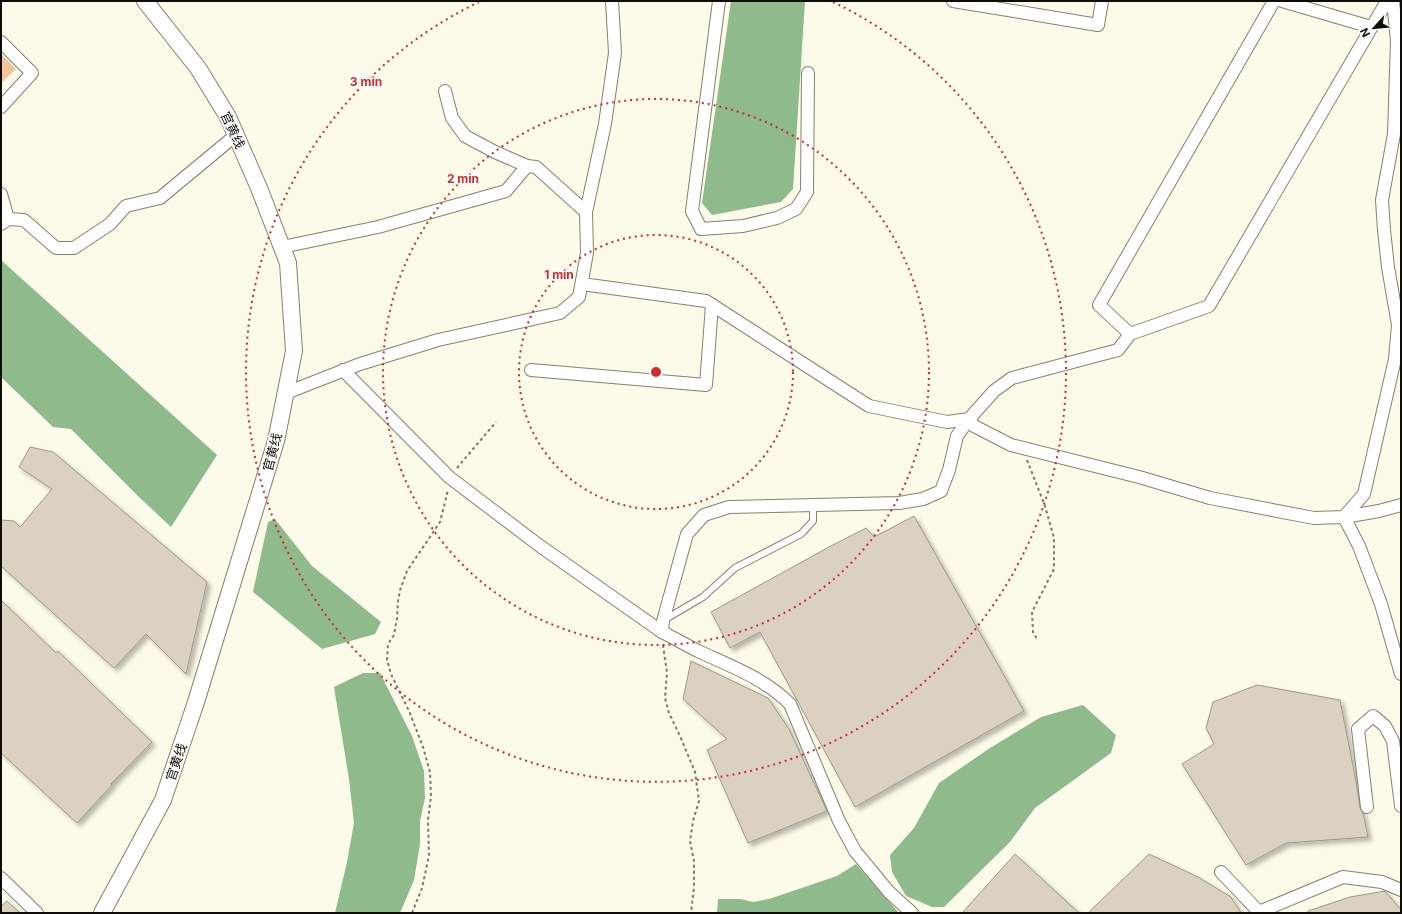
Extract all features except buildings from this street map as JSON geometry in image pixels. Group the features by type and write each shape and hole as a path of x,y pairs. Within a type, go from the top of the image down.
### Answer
{"street":[{"name":"官黄线","path":"102,913 163,800 196,702 276,441 294,350 288,263 259,188 228,117 198,68 145,1"},
{"path":"286,394 343,370 438,340 560,313 579,297 587,252 586,212 604,124 615,53 612,1"},
{"path":"719,1 692,211 701,229 743,226 777,218 796,209 807,192 808,73"},
{"path":"953,1 1098,25 1102,1"},
{"path":"1130,334 1099,305 1274,1"},
{"path":"1282,1 1372,28"},
{"path":"663,626 687,534 704,515 729,507 899,503 923,499 941,491 949,470 957,436 969,419 994,391 1012,378 1118,350 1130,334 1209,306 1387,1"},
{"path":"1344,518 1364,494 1396,359 1398,325 1387,260 1382,200 1394,134 1397,41 1393,1"},
{"path":"1,42 32,73 1,107"},
{"path":"445,91 452,118 465,136 495,152 527,166 536,167 586,212"},
{"path":"1,194 5,222 24,220 56,248 74,248 110,224 126,206 160,198 236,135"},
{"path":"282,248 378,226 506,191 527,166"},
{"path":"582,284 706,301 869,406 947,422 969,419"},
{"path":"531,370 706,385 712,305"},
{"path":"343,370 449,477 540,546 663,626 697,650 742,670 778,692 790,704 839,821 855,851 889,892 912,913"},
{"path":"969,419 974,426 1011,445 1210,498 1314,518 1344,518 1401,505"},
{"path":"1344,518 1359,546 1381,604 1401,674"},
{"path":"1366,807 1358,729 1373,716 1397,737 1401,806"},
{"path":"1221,872 1259,912 1343,877 1382,882 1401,890"},
{"path":"1,878 37,913"}],"lane":[{"path":"663,626 703,597 735,568 801,534 813,521 813,505"}],"path":[{"path":"412,913 422,888 429,856 427,841 431,796 430,772 423,747 409,711 390,674 387,660 388,644 394,635 398,601 407,571 440,522 447,497 449,477 496,422"},
{"path":"1022,448 1045,506 1054,538 1054,569 1032,612 1033,632 1037,639"},
{"path":"663,626 667,673 665,698 669,713 695,772 699,800 693,821 690,841 694,861 694,887 691,913"}],"shaded area":[{"path":"731,1 805,1 793,189 781,202 712,215 702,203"},
{"path":"1,54 16,69 1,83"},
{"path":"1,260 217,455 171,527 71,429 53,427 1,377"},
{"path":"275,519 312,566 381,622 375,634 322,649 253,592 268,522"},
{"path":"363,673 380,673 412,736 424,771 425,798 420,821 420,844 414,880 400,913 335,913 347,862 354,823 349,779 334,687"},
{"path":"1083,705 1116,735 1111,753 1035,808 1010,842 944,907 932,907 906,896 892,872 890,855 914,828 939,783 990,748 1041,717"},
{"path":"856,864 899,913 717,913 718,899 740,899 754,902 772,898 837,876"}]}
